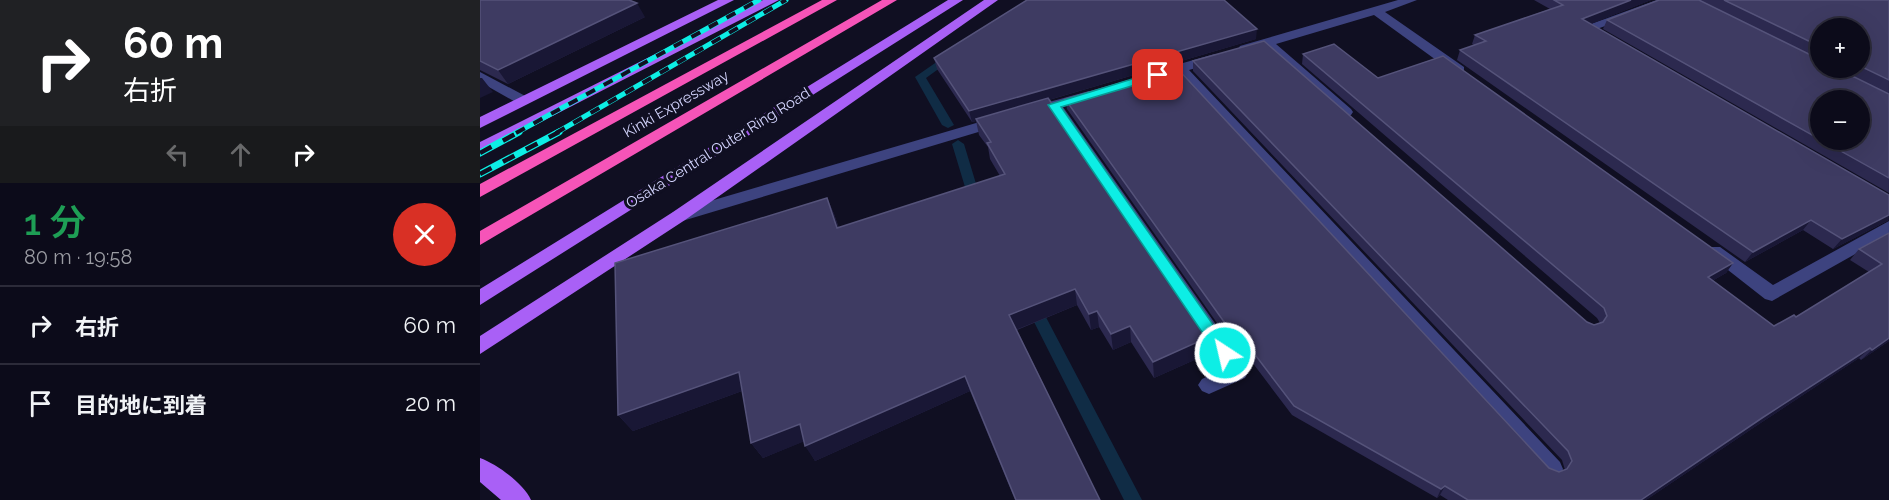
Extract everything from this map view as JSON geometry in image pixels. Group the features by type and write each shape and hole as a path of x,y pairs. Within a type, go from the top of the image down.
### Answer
{"highway":[{"name":"Kinki Expressway","path":"480,191 831,0"},
{"name":"Kinki Expressway","path":"480,238 891,0"}],"main road":[{"path":"480,123 728,0"},
{"path":"480,148 772,0"},
{"name":"Osaka Central Outer Ring Road","path":"480,298 957,0"},
{"path":"480,346 679,216 992,0"},
{"path":"480,468 519,500"}],"street":[{"path":"1145,78 1411,0"},
{"path":"1617,46 1587,28 1669,0"},
{"path":"1375,10 1472,80"},
{"path":"1267,43 1356,121"},
{"path":"1179,68 1552,469"},
{"path":"480,76 524,101"},
{"path":"679,216 1099,92"},
{"path":"1054,105 1238,372 1209,385"},
{"path":"1704,245 1772,294 1889,227"}],"building":[{"path":"480,0 629,0 637,3 498,70 480,61"},
{"path":"1027,0 1224,0 1257,29 969,111 934,58"},
{"path":"1554,0 1631,0 1582,19 1889,195 1889,215 1842,239 1811,220 1753,252 1460,50 1486,41 1475,35 1563,5"},
{"path":"1659,0 1699,0 1810,55 1810,78 1856,78 1889,94 1889,178 1839,150 1870,150 1870,90 1810,90 1810,134 1607,20"},
{"path":"1724,0 1889,0 1889,80 1870,71 1870,18 1810,18 1810,42"},
{"path":"1264,41 1587,322 1594,325 1603,322 1607,316 1604,308 1303,54 1334,44 1378,78 1443,56 1733,263 1708,277 1774,326 1794,315 1796,317 1882,264 1859,249 1889,233 1889,338 1762,418 1641,500 1468,500 1445,486 1441,489 1294,406 1237,331 1232,333 1065,99 1176,67 1549,468 1559,472 1567,469 1572,461 1568,451 1193,61"},
{"path":"1048,98 1211,336 1153,362 1130,326 1111,334 1097,311 1089,314 1075,289 1009,315 1100,500 1016,500 965,376 805,446 800,424 751,443 739,372 618,415 615,263 827,198 837,228 1005,174 987,143 991,142 976,119"}],"waterway":[{"path":"948,125 920,77 951,55"},
{"path":"958,144 971,187 978,201"},
{"path":"1033,306 1133,500"}],"railway":[{"path":"516,133 759,0"},
{"path":"556,133 786,0"},
{"path":"480,153 519,132"},
{"path":"480,174 559,132"}],"route":[{"path":"1158,75 1054,105 1225,353"}]}
